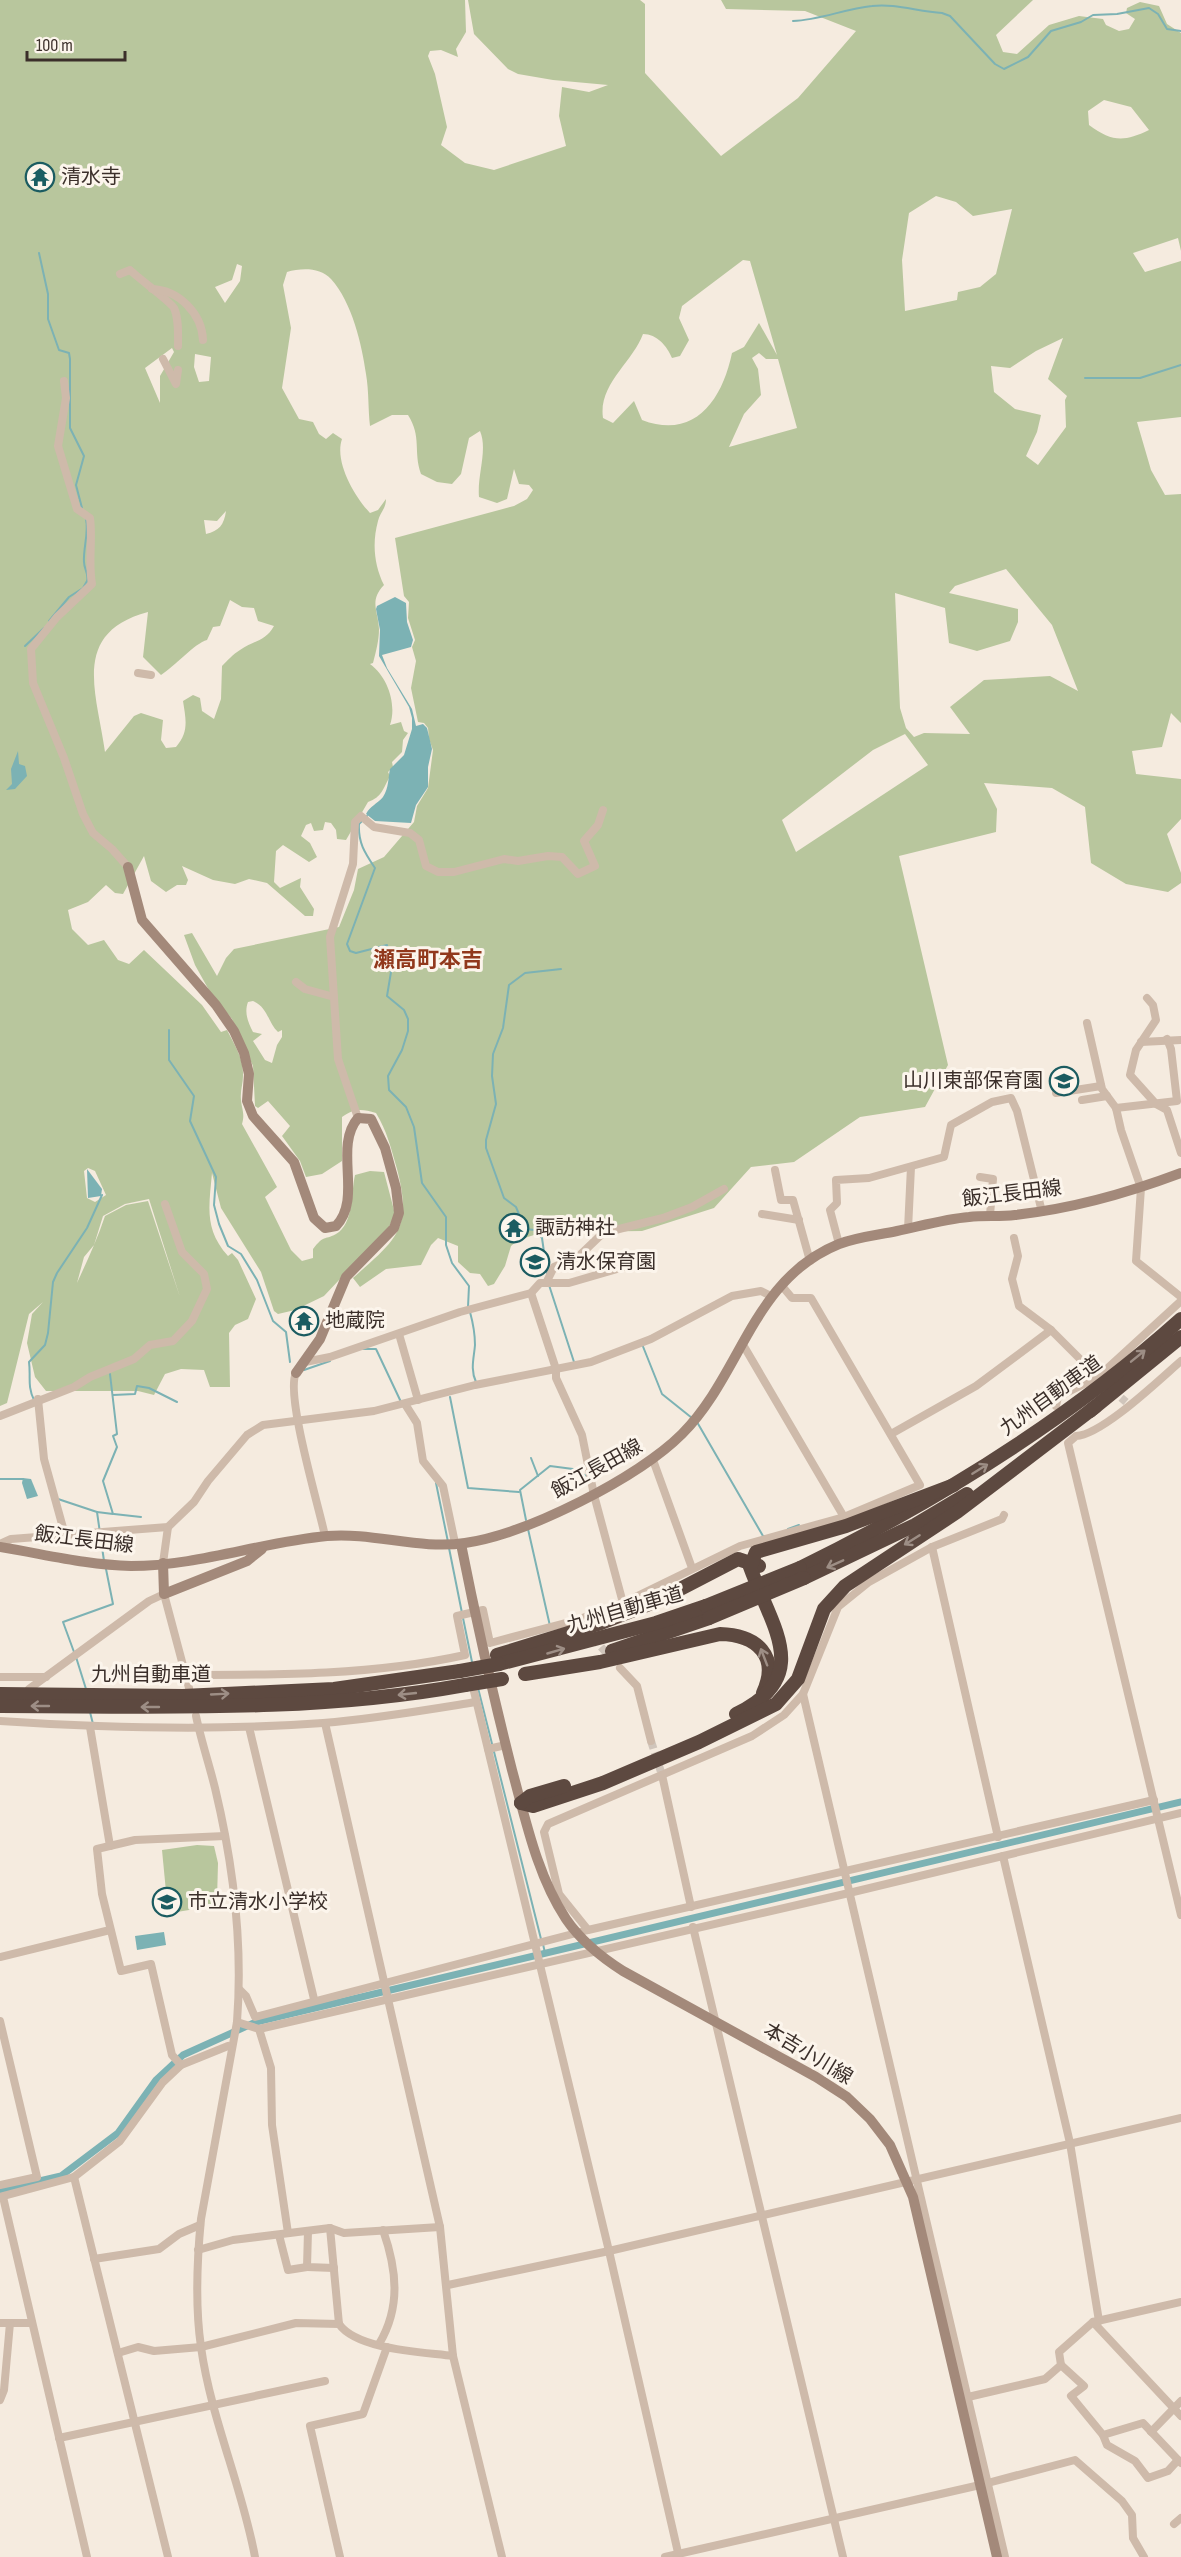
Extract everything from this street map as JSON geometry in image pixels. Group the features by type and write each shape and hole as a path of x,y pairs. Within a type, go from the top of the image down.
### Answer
{"highway":[{"name":"九州自動車道","path":"802,1573 954,1485 1087,1396 1181,1319"},
{"name":"九州自動車道","path":"0,1694 183,1707 336,1701 465,1685 525,1674 630,1645 915,1526 1011,1466 1095,1407 1181,1337"},
{"path":"521,1803 530,1796 603,1775 756,1709 777,1704 798,1679 824,1609 845,1586 957,1512 1095,1407"},
{"path":"756,1709 772,1690 781,1672 782,1657 777,1635 750,1567 756,1552 846,1526 954,1485"},
{"path":"498,1660 657,1600 738,1559 752,1562"},
{"name":"九州自動車道","path":"119,1701 311,1690 389,1682 462,1663 498,1660 708,1612"},
{"path":"525,1674 600,1662 720,1634 736,1634 750,1638 760,1647 767,1663 769,1680 756,1709"},
{"name":"九州自動車道","path":"0,1706 81,1700"}],"main road":[{"path":"128,867 142,920 216,1005 234,1031 244,1053 249,1074 247,1101 253,1116 294,1162 314,1218 325,1228 336,1226 346,1209 348,1135 358,1118 371,1119 378,1130 396,1188 399,1214 394,1228 352,1269 340,1285 320,1340 296,1373"},
{"name":"飯江長田線","path":"0,1546 91,1563 133,1566 262,1549 325,1536 354,1535 419,1543 458,1543 530,1524 594,1495 653,1460 703,1411 771,1296 810,1261 839,1244 965,1217 1042,1212 1141,1188 1181,1173"},
{"name":"本吉小川線","path":"458,1543 521,1803 546,1882 577,1934 595,1951 623,1971 816,2077 847,2097 881,2132 913,2181 984,2484 997,2557"},
{"path":"163,1563 164,1594 247,1561 262,1549"}],"street":[{"path":"120,274 130,270 150,289 170,301 175,309 178,346"},
{"path":"150,289 164,290 197,315 203,326 203,339"},
{"path":"163,359 176,384 178,370"},
{"path":"64,381 66,398 58,446 77,509 90,518 92,531 89,566 92,584 57,617 31,648 33,683 64,758 83,814 93,833 128,867"},
{"path":"138,673 151,675"},
{"path":"358,1118 338,1059 330,937 346,894 355,853 355,822 361,816 374,827 410,833 419,840 426,866 438,872 454,873 504,859 518,861 548,856 562,857 578,874 595,866 584,841 598,825 603,810"},
{"path":"296,982 305,988 334,997"},
{"path":"1147,998 1153,1005 1156,1020 1141,1042 1130,1075 1156,1104 1167,1110 1181,1153"},
{"path":"1056,1406 1058,1397 1098,1377 1181,1299 1136,1261 1141,1188 1116,1108 1101,1086 1087,1023"},
{"path":"1116,1108 1177,1101 1171,1049 1167,1039"},
{"path":"1141,1042 1181,1040"},
{"path":"1056,1093 1101,1086"},
{"path":"1082,1100 1107,1095"},
{"path":"839,1244 830,1210 837,1203 836,1180 868,1178 944,1156 951,1125 992,1102 1011,1098 1017,1111 1042,1212"},
{"path":"908,1228 911,1167"},
{"path":"775,1170 781,1200 793,1200 810,1261"},
{"path":"980,1177 993,1179 990,1215"},
{"path":"546,1282 554,1267 579,1256 603,1233 663,1218 692,1207 724,1189"},
{"path":"0,1416 38,1399 74,1387 90,1377 134,1359 150,1345 173,1341 192,1321 207,1289 204,1274 182,1252 165,1204"},
{"path":"762,1214 799,1220"},
{"path":"1014,1238 1018,1256 1012,1280 1019,1306 1051,1330 1098,1377"},
{"path":"304,1362 330,1358 460,1312 531,1293 540,1283 555,1285 568,1283 641,1262"},
{"path":"679,2555 536,1945 476,1702 462,1663 457,1616 474,1610 483,1610 490,1643 577,1620 623,1603 740,1546 844,1517 920,1485 811,1298 792,1298 782,1286"},
{"path":"163,1563 168,1527 194,1502 208,1481 247,1435 263,1425 374,1411 591,1362 651,1339 732,1296 761,1291 771,1296"},
{"path":"531,1293 556,1369 556,1378 568,1409 582,1435 594,1495 623,1603"},
{"path":"891,1434 976,1386 1051,1330"},
{"path":"399,1335 418,1400"},
{"path":"742,1342 844,1517"},
{"path":"1181,1362 1087,1435 1076,1436 1068,1443 1181,1915"},
{"path":"296,1373 293,1382 297,1421 325,1536"},
{"path":"38,1399 44,1459 65,1535"},
{"path":"405,1404 417,1423 423,1461 443,1486 458,1543"},
{"path":"653,1460 692,1568"},
{"path":"588,1930 560,1894 544,1832 548,1824 752,1736 783,1715 802,1694 838,1607 869,1582 932,1547 1002,1519 1004,1515"},
{"path":"0,1546 11,1539 168,1527"},
{"path":"932,1547 998,1837"},
{"path":"29,1689 149,1601 164,1594 189,1688"},
{"path":"577,1620 584,1628"},
{"path":"186,1675 462,1663"},
{"path":"620,1668 637,1686 651,1741"},
{"path":"339,1670 344,1683"},
{"path":"0,1677 46,1677"},
{"path":"802,1694 845,1871 913,2181 968,2397 984,2484 1005,2557"},
{"path":"0,1721 90,1727 249,1727 325,1723 356,1715 476,1702"},
{"path":"196,1716 225,1836 230,1868 240,1990 240,2023 200,2225 198,2250 201,2347 242,2498 255,2557"},
{"path":"325,1723 440,2227 448,2285 453,2356 502,2557"},
{"path":"90,1727 110,1846"},
{"path":"249,1727 314,1999"},
{"path":"488,1749 505,1740"},
{"path":"662,1775 691,1907"},
{"path":"240,1990 246,1996 255,2017 314,1999 386,1983 588,1930 1154,1800"},
{"path":"240,2023 255,2028 849,1893 1181,1814"},
{"path":"181,2064 174,2057 151,1964 121,1971 110,1930 97,1849 135,1840 225,1836"},
{"path":"1003,1856 1070,2144 1096,2322 1181,2416"},
{"path":"693,1928 843,2557"},
{"path":"0,1957 110,1930"},
{"path":"0,2021 37,2176 0,2185"},
{"path":"255,2028 271,2068 272,2125 288,2270 307,2267 334,2268"},
{"path":"87,2557 2,2197 74,2177 120,2141 163,2082 181,2064 228,2046"},
{"path":"448,2285 763,2216 1181,2118"},
{"path":"74,2177 168,2557"},
{"path":"94,2259 159,2249 179,2234 200,2225"},
{"path":"198,2250 233,2240 330,2228 344,2233 440,2227"},
{"path":"330,2228 339,2324 345,2334 387,2347 453,2356"},
{"path":"379,2344 390,2325 395,2271 382,2230"},
{"path":"307,2267 308,2231"},
{"path":"1103,2435 1143,2423 1180,2462 1168,2471 1148,2478 1136,2462 1107,2445 1103,2435 1071,2396 1084,2386 1060,2365 1059,2352 1096,2322 1181,2302"},
{"path":"0,2400 4,2391 10,2323"},
{"path":"0,2324 32,2323"},
{"path":"118,2353 138,2347 154,2351 201,2347 296,2323 339,2324"},
{"path":"340,2557 310,2426 363,2414 387,2347"},
{"path":"968,2397 1045,2379 1060,2365"},
{"path":"59,2438 135,2420 325,2382"},
{"path":"1151,2432 1181,2401"},
{"path":"665,2557 984,2484 1075,2460 1122,2501 1132,2515 1133,2538 1144,2557"},
{"path":"1174,2524 1181,2518"}],"green space":[{"path":"0,0 465,0 466,32 456,49 458,57 441,50 430,51 428,56 435,74 447,127 441,145 465,163 494,170 566,146 559,116 562,87 589,92 608,85 553,80 518,74 508,69 474,34 468,0 640,0 645,4 645,73 721,156 798,98 856,31 805,11 726,9 721,0 1033,0 996,35 1003,52 1017,54 1049,25 1079,16 1103,19 1106,25 1119,31 1129,29 1135,19 1126,13 1127,8 1140,2 1159,6 1167,24 1181,33 1181,251 1178,238 1133,253 1145,272 1181,261 1181,417 1137,422 1151,470 1165,495 1181,494 1181,723 1171,713 1162,747 1132,751 1136,774 1181,779 1181,819 1167,834 1181,873 1181,883 1168,892 1126,884 1091,863 1085,807 1052,788 984,783 997,809 996,832 899,856 948,1065 925,1107 860,1117 794,1162 751,1167 714,1208 642,1231 569,1232 534,1235 518,1240 511,1246 505,1266 494,1284 488,1286 480,1274 470,1273 458,1262 458,1246 438,1238 431,1245 421,1265 386,1269 360,1287 353,1278 380,1253 397,1232 403,1206 397,1169 380,1120 376,1113 363,1110 351,1112 342,1117 342,1161 322,1174 306,1177 300,1161 282,1136 290,1126 268,1101 258,1108 255,1106 253,1066 232,1019 210,992 195,965 184,935 192,933 217,976 226,958 234,949 339,927 354,890 358,869 384,857 414,822 417,806 428,788 433,750 428,728 424,723 418,722 411,688 416,661 412,647 415,640 408,618 409,602 404,596 395,538 514,506 527,499 533,490 529,485 519,484 514,469 507,499 497,503 479,497 483,454 480,431 469,438 461,474 452,484 437,482 421,474 415,430 408,415 392,415 370,426 367,380 362,350 355,324 338,288 327,275 316,270 304,269 287,272 283,285 291,328 282,388 299,419 313,422 319,434 326,439 333,433 342,439 341,458 347,479 370,513 378,510 386,499 375,537 376,562 384,585 376,601 379,633 373,663 370,664 382,676 389,692 392,709 390,725 401,722 404,731 408,733 403,740 402,752 392,762 393,767 388,772 390,776 382,792 368,802 346,840 337,839 336,830 331,823 325,822 323,830 314,831 311,823 306,825 301,836 310,843 317,857 309,862 283,845 276,851 274,882 280,888 301,878 300,887 314,909 313,916 305,916 267,883 249,879 235,884 213,880 182,866 188,880 186,885 177,885 166,892 151,881 144,856 123,894 115,893 106,885 88,902 68,910 72,929 88,945 104,940 118,960 129,964 144,950 202,1005 221,1032 227,1030 238,1052 243,1070 242,1124 277,1187 265,1197 291,1250 302,1261 313,1258 313,1249 317,1244 336,1234 346,1223 351,1207 355,1175 370,1171 384,1172 395,1214 389,1227 324,1296 295,1310 278,1314 274,1311 261,1272 221,1208 212,1173 209,1207 215,1236 228,1256 232,1253 238,1260 256,1299 248,1319 235,1325 229,1333 230,1387 210,1387 204,1370 181,1369 165,1374 154,1395 138,1391 46,1391 35,1377 27,1343 32,1314 43,1302 29,1314 7,1403 0,1406","holes":["1104,100 1131,107 1149,130 1125,138 1112,137 1089,125 1088,111","936,196 956,202 973,216 1012,209 996,274 980,287 958,292 957,300 905,311 902,260 909,213","743,260 750,261 777,355 759,323 744,347 732,353 721,387 713,401 691,420 677,425 660,425 642,420 634,401 613,423 603,418 606,394 643,334 653,336 661,342 672,358 680,356 689,340 679,318 682,306","237,264 242,266 240,281 225,303 215,287 232,280","1063,338 1048,379 1067,396 1065,400 1066,427 1038,465 1026,456 1037,432 1041,415 1015,409 994,392 991,366 1010,368 1036,351","172,348 174,352 160,376 160,403 145,368","759,353 766,359 778,359 797,428 729,447 744,414 761,395 758,369 752,358","195,354 211,357 209,381 199,382 194,367","226,511 220,527 206,534 204,520 217,521","1006,569 1052,625 1078,691 1050,676 984,680 950,707 970,734 924,733 914,737 906,728 900,708 895,593 945,608 949,643 977,651 1010,641 1018,622 1018,609 949,593 955,586","230,600 242,607 254,608 258,621 274,626 267,635 237,652 222,666 221,699 214,719 202,711 200,698 193,695 183,701 185,731 176,747 166,748 161,740 163,720 141,713 134,716 105,752 97,708 94,668 98,650 107,634 123,622 148,612 143,657 161,675 207,640 213,627 220,626","905,734 928,765 796,852 782,820 873,750","253,1001 262,1007 278,1032 282,1030 282,1037 272,1063 265,1060 253,1041 262,1034 253,1032 247,1014 248,1002","88,1168 95,1171 106,1195 95,1202 87,1198 84,1171","149,1199 180,1297 148,1201 126,1205 105,1216 94,1245 103,1216 125,1204","94,1245 84,1267 77,1283 84,1257"]},
{"path":"197,1845 214,1846 218,1863 217,1900 207,1907 177,1912 167,1902 162,1850"}],"water":[{"path":"395,597 406,603 407,622 413,640 411,647 382,655 387,668 412,709 416,726 423,724 427,728 432,749 428,767 428,787 416,805 411,823 375,821 366,814 385,794 390,769 404,755 412,729 409,707 379,656 380,630 376,609 377,606"},
{"path":"18,751 19,764 25,766 27,776 15,789 6,790 12,784 11,769"},
{"path":"87,1169 102,1189 101,1196 88,1198"},
{"path":"23,1478 31,1479 38,1496 27,1499 22,1483"},
{"path":"164,1932 166,1945 137,1950 135,1936"}],"waterway":[{"path":"793,21 881,5 942,13 950,16 995,64 1004,69 1028,57 1051,31 1081,22 1093,15 1117,14 1149,8 1158,14 1167,29 1181,31"},
{"path":"39,253 48,294 48,319 59,350 69,353 70,428 84,456 76,485 82,508"},
{"path":"1085,378 1140,378 1181,365"},
{"path":"49,621 69,597 83,588 87,581 84,562 86,519"},
{"path":"25,646 44,628"},
{"path":"367,816 359,824 360,837 365,852 375,868 347,944 350,951 356,953 387,945 391,972 387,996 404,1010 408,1019 408,1031 402,1050 388,1076 389,1090 406,1107 414,1127 422,1183 446,1217 446,1245 452,1263 469,1286 468,1307"},
{"path":"547,1273 542,1238 535,1230 525,1229 516,1207 504,1198 486,1148 486,1140 496,1104 492,1076 493,1054 503,1028 509,985 525,973 561,969"},
{"path":"169,1030 169,1060 194,1096 190,1121 216,1177 214,1205 219,1224 228,1246 241,1254 257,1280 273,1321 286,1332 290,1362"},
{"path":"34,1400 30,1386 29,1362 45,1345 53,1282 87,1228 102,1195"},
{"path":"549,1285 574,1362"},
{"path":"470,1312 475,1336 473,1368 476,1382"},
{"path":"642,1344 662,1394 692,1418"},
{"path":"363,1349 376,1349 401,1402"},
{"path":"304,1370 330,1361"},
{"path":"97,1512 113,1514 103,1481 117,1447 113,1436 117,1434 110,1374"},
{"path":"113,1395 135,1394 137,1386 149,1388 177,1402"},
{"path":"450,1397 468,1488 519,1492"},
{"path":"697,1422 763,1536 766,1536"},
{"path":"531,1458 538,1476"},
{"path":"526,1520 520,1490 550,1466 573,1469 586,1476"},
{"path":"0,1479 23,1479"},
{"path":"436,1483 448,1542"},
{"path":"58,1499 97,1512 104,1561"},
{"path":"114,1514 141,1517"},
{"path":"788,1529 799,1525"},
{"path":"528,1529 550,1626"},
{"path":"449,1548 462,1613"},
{"path":"74,1652 63,1622 113,1604 106,1569"},
{"path":"463,1618 472,1662"},
{"path":"76,1657 86,1689"},
{"path":"478,1688 541,1939"},
{"path":"90,1712 93,1724"},
{"path":"0,2190 61,2176 118,2133 156,2080 183,2055 256,2022 1181,1802"},
{"path":"543,1944 545,1953"}],"tunnel":[{"path":"1112,1390 1126,1402"},
{"path":"593,1638 611,1658"},
{"path":"651,1741 662,1775"}],"place":[{"name":"清水寺","path":"40,177"},
{"name":"山川東部保育園","path":"1064,1081"},
{"name":"諏訪神社","path":"514,1228"},
{"name":"清水保育園","path":"535,1262"},
{"name":"地蔵院","path":"304,1321"},
{"name":"市立清水小学校","path":"167,1902"}],"district":[{"name":"瀬高町本吉","path":"428,960"}]}
